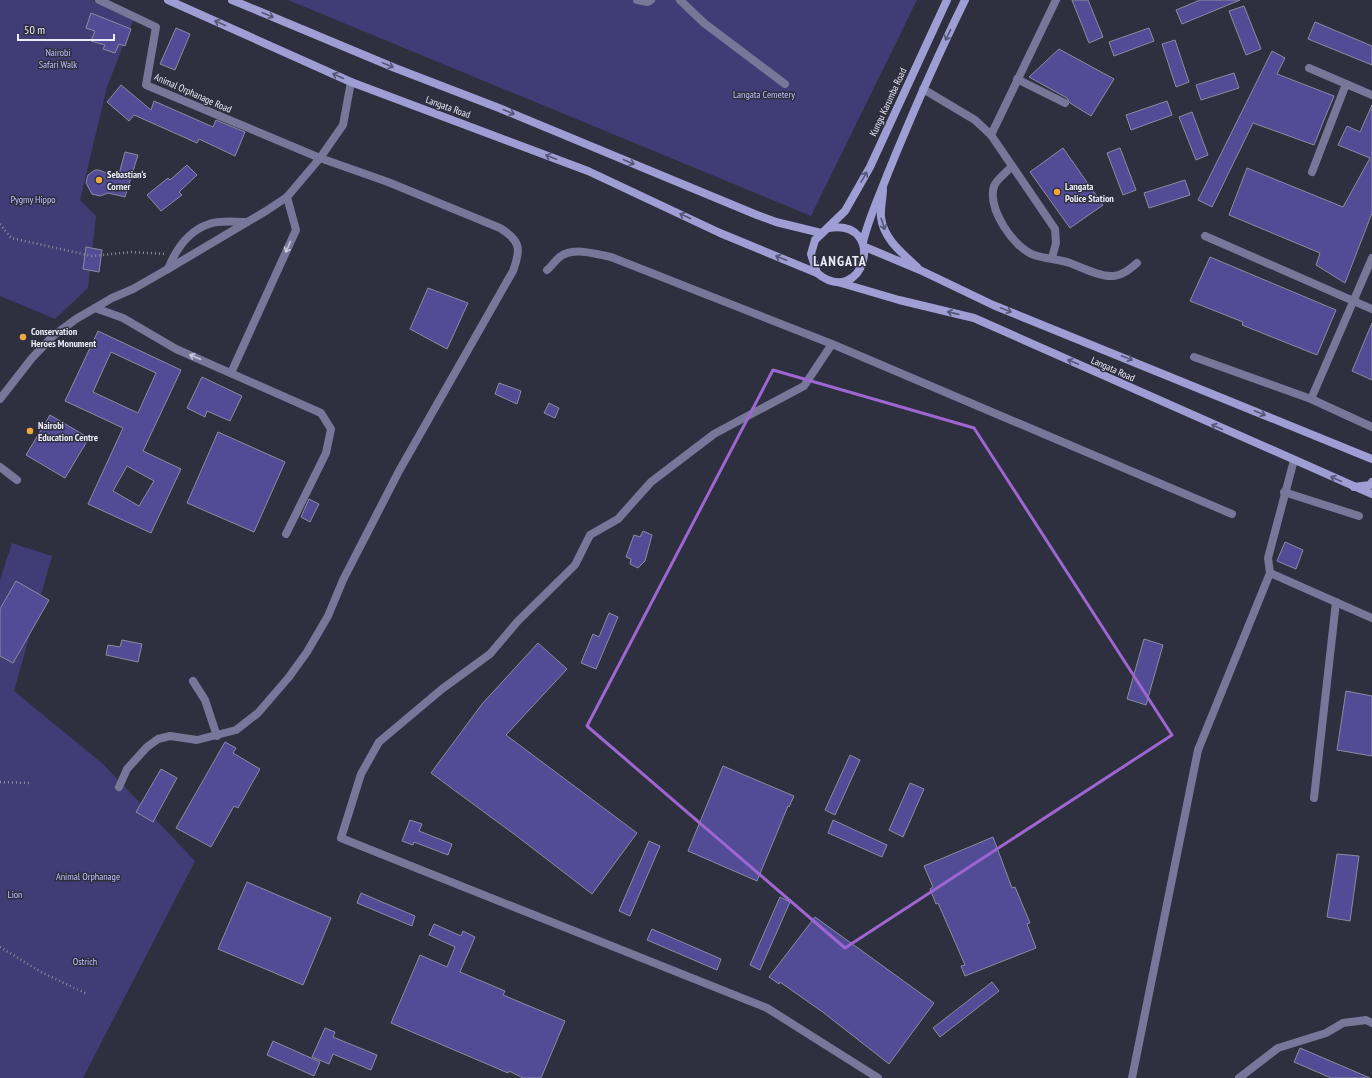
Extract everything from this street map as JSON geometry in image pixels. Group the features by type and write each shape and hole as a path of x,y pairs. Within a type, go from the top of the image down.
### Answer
{"main road":[{"name":"Langata Road","path":"168,0 351,82 588,171 720,232 817,273"},
{"name":"Langata Road","path":"232,0 776,222 825,231"},
{"name":"Kungu Karumba Road","path":"825,231 845,211 870,167 947,0"},
{"path":"920,270 864,244 848,229 839,227 825,231 815,240 812,254 817,273 828,281 839,282 849,280 857,274 865,257 864,244 874,205 884,185 923,89 965,0"},
{"path":"884,185 881,218 887,236 898,250 920,270"},
{"name":"Langata Road","path":"920,270 994,305 1370,459"},
{"name":"Langata Road","path":"839,282 899,300 974,318 1372,494"},
{"path":"1354,487 1370,485 1372,482"}],"street":[{"name":"Animal Orphanage Road","path":"99,0 156,27 146,85 320,158"},
{"path":"637,0 648,2 651,0"},
{"path":"680,0 704,23 785,84"},
{"path":"990,135 1056,0"},
{"path":"1309,68 1372,95"},
{"path":"1017,79 1065,103"},
{"path":"0,399 32,358 53,336 76,319 168,269 248,222 287,197 320,158 343,125 351,82"},
{"path":"1312,172 1346,84"},
{"path":"923,89 975,120 990,135 1055,229 1056,243 1052,258"},
{"path":"119,788 127,769 158,739 170,736 197,740 236,730 258,713 289,677 307,652 328,616 343,580 399,471 513,271 519,256 519,248 514,239 500,228 388,182 320,158"},
{"path":"1012,166 994,185 992,201 997,216 1012,238 1033,255 1052,258 1112,276 1128,270 1137,263"},
{"path":"231,373 296,230 287,197"},
{"path":"168,269 174,254 187,236 210,224 248,222"},
{"path":"1205,236 1372,308"},
{"path":"548,270 561,256 571,253 589,252 611,257 832,344 1232,514"},
{"path":"1311,399 1372,258"},
{"path":"95,308 123,318 176,349 322,413 331,429 326,453 286,534"},
{"path":"832,344 804,386 714,434 651,482 618,519 590,535 575,564 518,621 490,654 442,689 379,742 360,774 341,838 767,1008 878,1078"},
{"path":"1194,357 1311,399 1372,427"},
{"path":"1132,1078 1198,750 1270,573 1268,558 1284,492 1294,460"},
{"path":"0,467 17,480"},
{"path":"1284,492 1359,516"},
{"path":"1270,573 1372,618"},
{"path":"1314,798 1336,602"},
{"path":"193,681 205,700 217,736"},
{"path":"1239,1078 1278,1048 1326,1033 1343,1023 1366,1020 1372,1023"}],"path":[{"path":"0,224 10,238 92,256 132,252 174,254"},
{"path":"0,782 31,783"},
{"path":"0,947 41,972 87,994"}],"highlighted area":[{"path":"773,370 974,428 1172,735 845,948 587,726"}],"green space":[{"name":"Nairobi Safari Walk","path":"0,0 92,0 134,18 107,87 80,200 96,216 88,288 55,319 0,296"},
{"name":"Langata Cemetery","path":"288,0 917,0 811,216"},
{"name":"Animal Orphanage","path":"12,543 52,556 14,691 103,764 195,861 83,1078 0,1078 0,580"}],"building":[{"path":"1072,0 1088,0 1103,37 1089,43"},
{"path":"1200,0 1240,0 1182,24 1176,10"},
{"path":"1244,6 1261,49 1246,55 1229,11"},
{"path":"91,13 131,29 125,46 119,44 115,53 103,49 105,45 91,41 95,31 86,28"},
{"path":"1315,22 1372,46 1372,65 1308,39"},
{"path":"176,28 190,34 175,70 160,64"},
{"path":"1149,28 1154,41 1114,56 1109,42"},
{"path":"1175,40 1189,82 1176,87 1162,44"},
{"path":"1059,49 1114,79 1091,116 1070,103 1067,98 1029,77"},
{"path":"1272,51 1285,58 1277,74 1334,96 1314,145 1253,123 1212,207 1198,200"},
{"path":"1234,73 1239,88 1201,100 1196,85"},
{"path":"121,85 151,110 154,101 213,127 216,120 245,132 235,156 199,139 197,143 134,115 129,121 107,102"},
{"path":"1167,101 1172,115 1131,130 1126,115"},
{"path":"1372,105 1372,213 1345,283 1316,265 1320,253 1229,215 1247,168 1343,207 1370,158 1338,145 1347,126 1360,132"},
{"path":"1192,112 1208,155 1196,160 1179,117"},
{"path":"1063,148 1103,205 1070,228 1030,172"},
{"path":"1120,148 1136,190 1123,195 1107,153"},
{"path":"125,152 138,155 125,197 108,193 100,196 92,194 86,183 88,175 95,170 99,170 118,178"},
{"path":"187,165 197,175 179,192 182,195 161,211 147,195 168,178 170,180"},
{"path":"1185,180 1190,195 1149,208 1144,193"},
{"path":"86,247 102,250 99,272 83,269"},
{"path":"1210,257 1336,310 1317,355 1242,325 1243,322 1190,301"},
{"path":"428,288 468,303 447,349 410,329"},
{"path":"1372,323 1372,380 1352,371"},
{"path":"98,331 181,370 143,451 181,469 151,533 88,504 123,428 65,401","holes":["111,352 156,373 138,413 93,392","127,466 154,481 139,506 113,491"]},
{"path":"202,377 242,396 230,421 207,411 205,417 187,408"},
{"path":"499,383 521,391 517,404 495,394"},
{"path":"549,403 559,408 555,418 544,413"},
{"path":"50,415 89,438 65,478 26,455"},
{"path":"218,432 285,462 254,532 187,503"},
{"path":"309,499 319,504 310,522 301,517"},
{"path":"643,531 652,535 645,561 638,568 630,564 631,559 626,557 634,535 640,537"},
{"path":"1285,542 1303,550 1296,569 1277,561"},
{"path":"16,581 49,600 13,663 0,656 0,609"},
{"path":"609,613 618,617 596,669 581,663 593,634 599,637"},
{"path":"1144,639 1163,645 1146,705 1127,699"},
{"path":"122,640 142,644 138,662 106,655 108,645 120,647"},
{"path":"538,643 567,669 506,735 637,833 592,894 431,773 482,704"},
{"path":"1346,691 1372,696 1372,756 1337,750"},
{"path":"225,742 236,748 233,753 260,769 238,808 234,806 211,847 176,828"},
{"path":"850,755 860,760 835,815 825,810"},
{"path":"723,766 794,796 789,807 788,806 757,881 688,851"},
{"path":"161,769 177,778 153,822 136,812"},
{"path":"910,783 924,789 903,837 889,830"},
{"path":"410,820 422,824 419,831 452,844 448,855 414,842 413,845 402,841"},
{"path":"833,820 887,845 882,857 828,833"},
{"path":"993,837 1012,888 1015,887 1030,923 1027,924 1036,948 965,976 961,966 965,965 938,903 936,904 930,889 933,887 924,866"},
{"path":"649,841 660,846 630,916 619,911"},
{"path":"1337,854 1359,856 1350,921 1327,917"},
{"path":"247,882 331,918 303,985 218,949"},
{"path":"361,893 415,916 412,926 357,903"},
{"path":"780,897 790,902 760,970 750,965"},
{"path":"815,917 934,1003 889,1064 824,1013 780,982 779,984 769,977"},
{"path":"434,924 461,936 463,931 475,937 460,972 505,991 503,995 565,1021 541,1078 523,1078 509,1071 508,1073 391,1023 420,955 447,967 455,947 429,935"},
{"path":"652,929 721,959 717,970 647,940"},
{"path":"992,982 999,991 940,1037 933,1028"},
{"path":"325,1028 335,1032 333,1037 377,1055 371,1070 333,1054 329,1064 312,1057"},
{"path":"273,1041 320,1062 314,1076 267,1055"},
{"path":"1300,1048 1370,1078 1331,1078 1294,1062"}],"place":[{"name":"Sebastian‘s Corner","path":"99,180"},
{"name":"Langata Police Station","path":"1057,192"},
{"name":"Conservation Heroes Monument","path":"23,337"},
{"name":"Nairobi Education Centre","path":"30,431"}],"district":[{"name":"LANGATA","path":"840,261"}],"park label":[{"name":"Pygmy Hippo","path":"33,199"},
{"name":"Lion","path":"15,894"},
{"name":"Ostrich","path":"85,961"}]}
